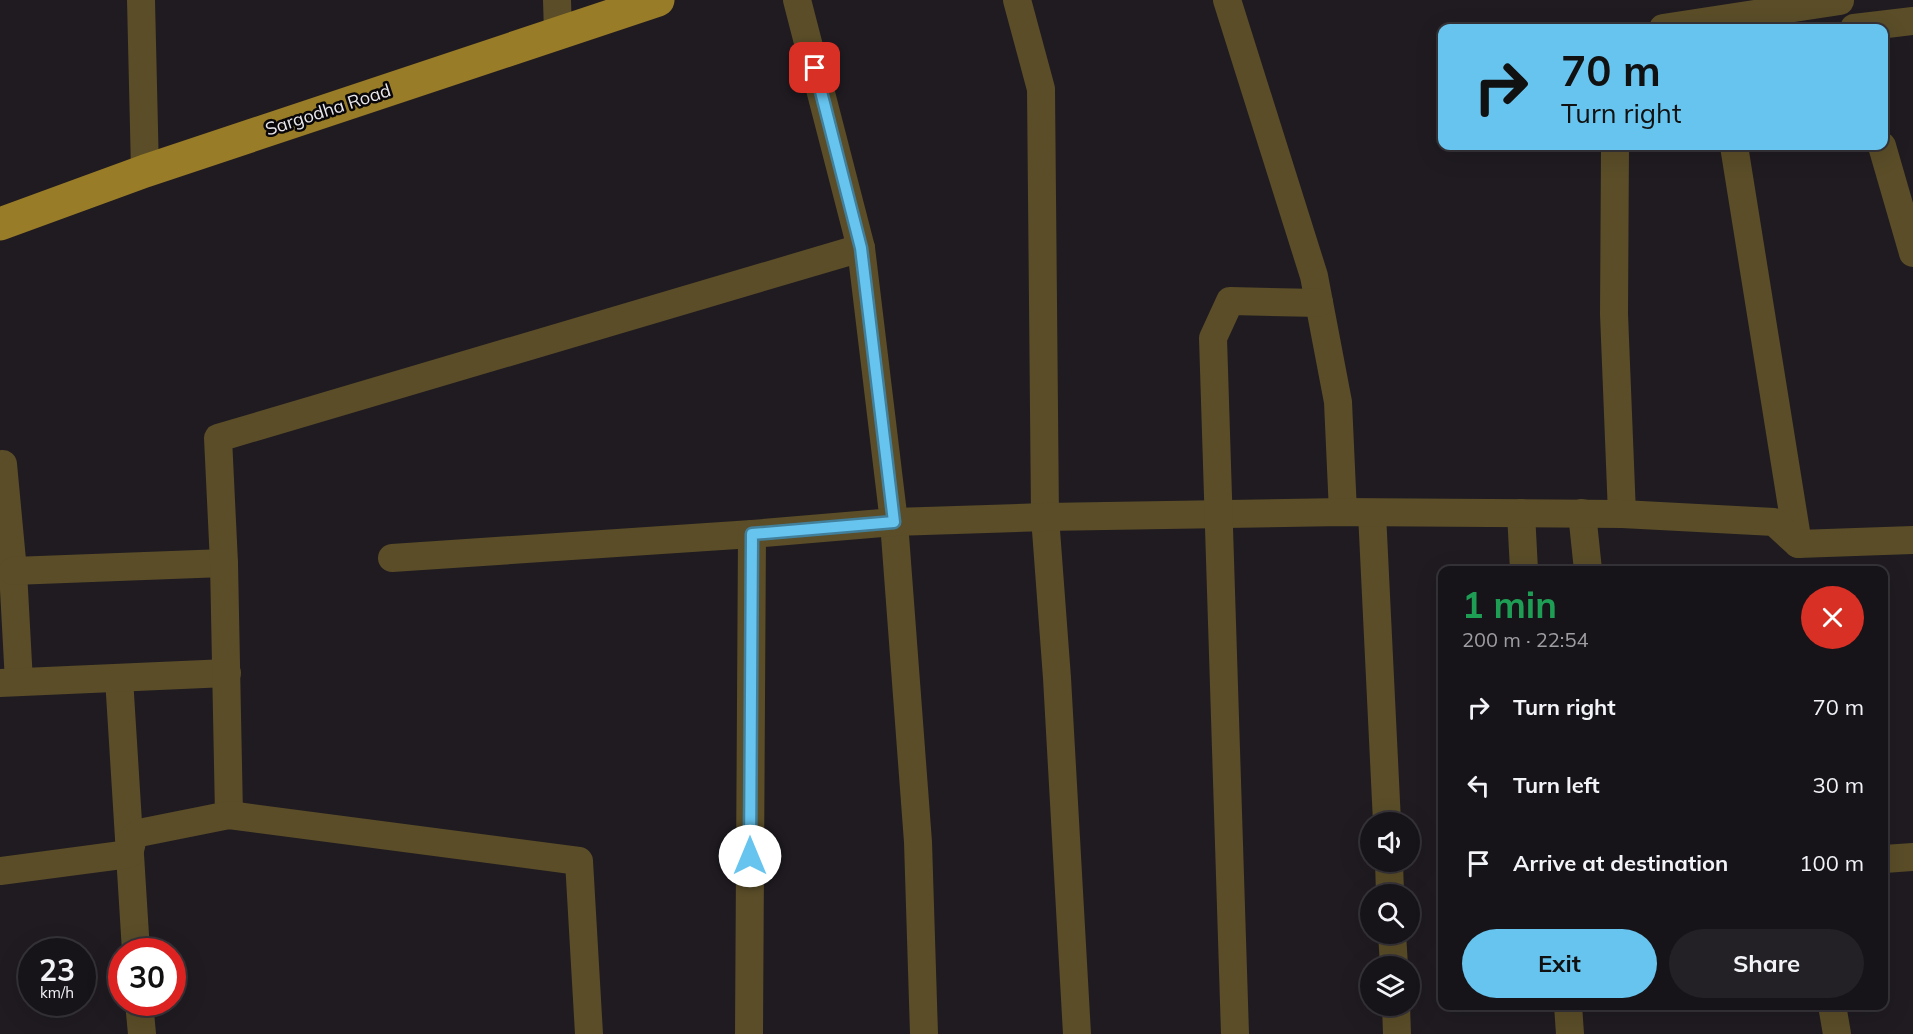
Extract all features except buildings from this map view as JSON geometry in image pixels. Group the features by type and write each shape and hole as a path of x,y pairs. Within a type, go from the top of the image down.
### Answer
{"main road":[{"name":"Sargodha Road","path":"0,224 145,171 658,0"}],"street":[{"path":"141,0 145,171"},
{"path":"557,0 558,33"},
{"path":"797,0 861,248 894,522 918,842 924,1034"},
{"path":"1017,0 1041,89 1045,517 1058,678 1077,1034"},
{"path":"1227,0 1314,276 1338,402 1342,512"},
{"path":"1719,24 1840,1 1848,24"},
{"path":"1888,24 1913,21"},
{"path":"1615,150 1614,314 1622,514"},
{"path":"1735,150 1798,544"},
{"path":"1883,150 1913,253"},
{"path":"229,815 224,563 218,438 861,248"},
{"path":"1235,1034 1213,338 1230,301 1319,303"},
{"path":"3,464 13,571 9,683 227,673"},
{"path":"392,558 752,534 894,522 1342,512 1622,514 1774,522 1798,544 1913,540"},
{"path":"1372,513 1387,812"},
{"path":"1521,513 1524,566"},
{"path":"1582,513 1588,566"},
{"path":"749,1034 752,534"},
{"path":"13,571 224,563"},
{"path":"119,678 135,938"},
{"path":"129,854 133,838 138,833 229,815 579,861 589,1034"},
{"path":"0,871 129,854"},
{"path":"1888,859 1913,857"},
{"path":"1568,1010 1570,1034"},
{"path":"1833,1010 1837,1034"},
{"path":"140,1016 142,1034"},
{"path":"1396,1016 1397,1034"}],"route":[{"path":"750,856 752,534 894,522 861,248 815,68"}]}
